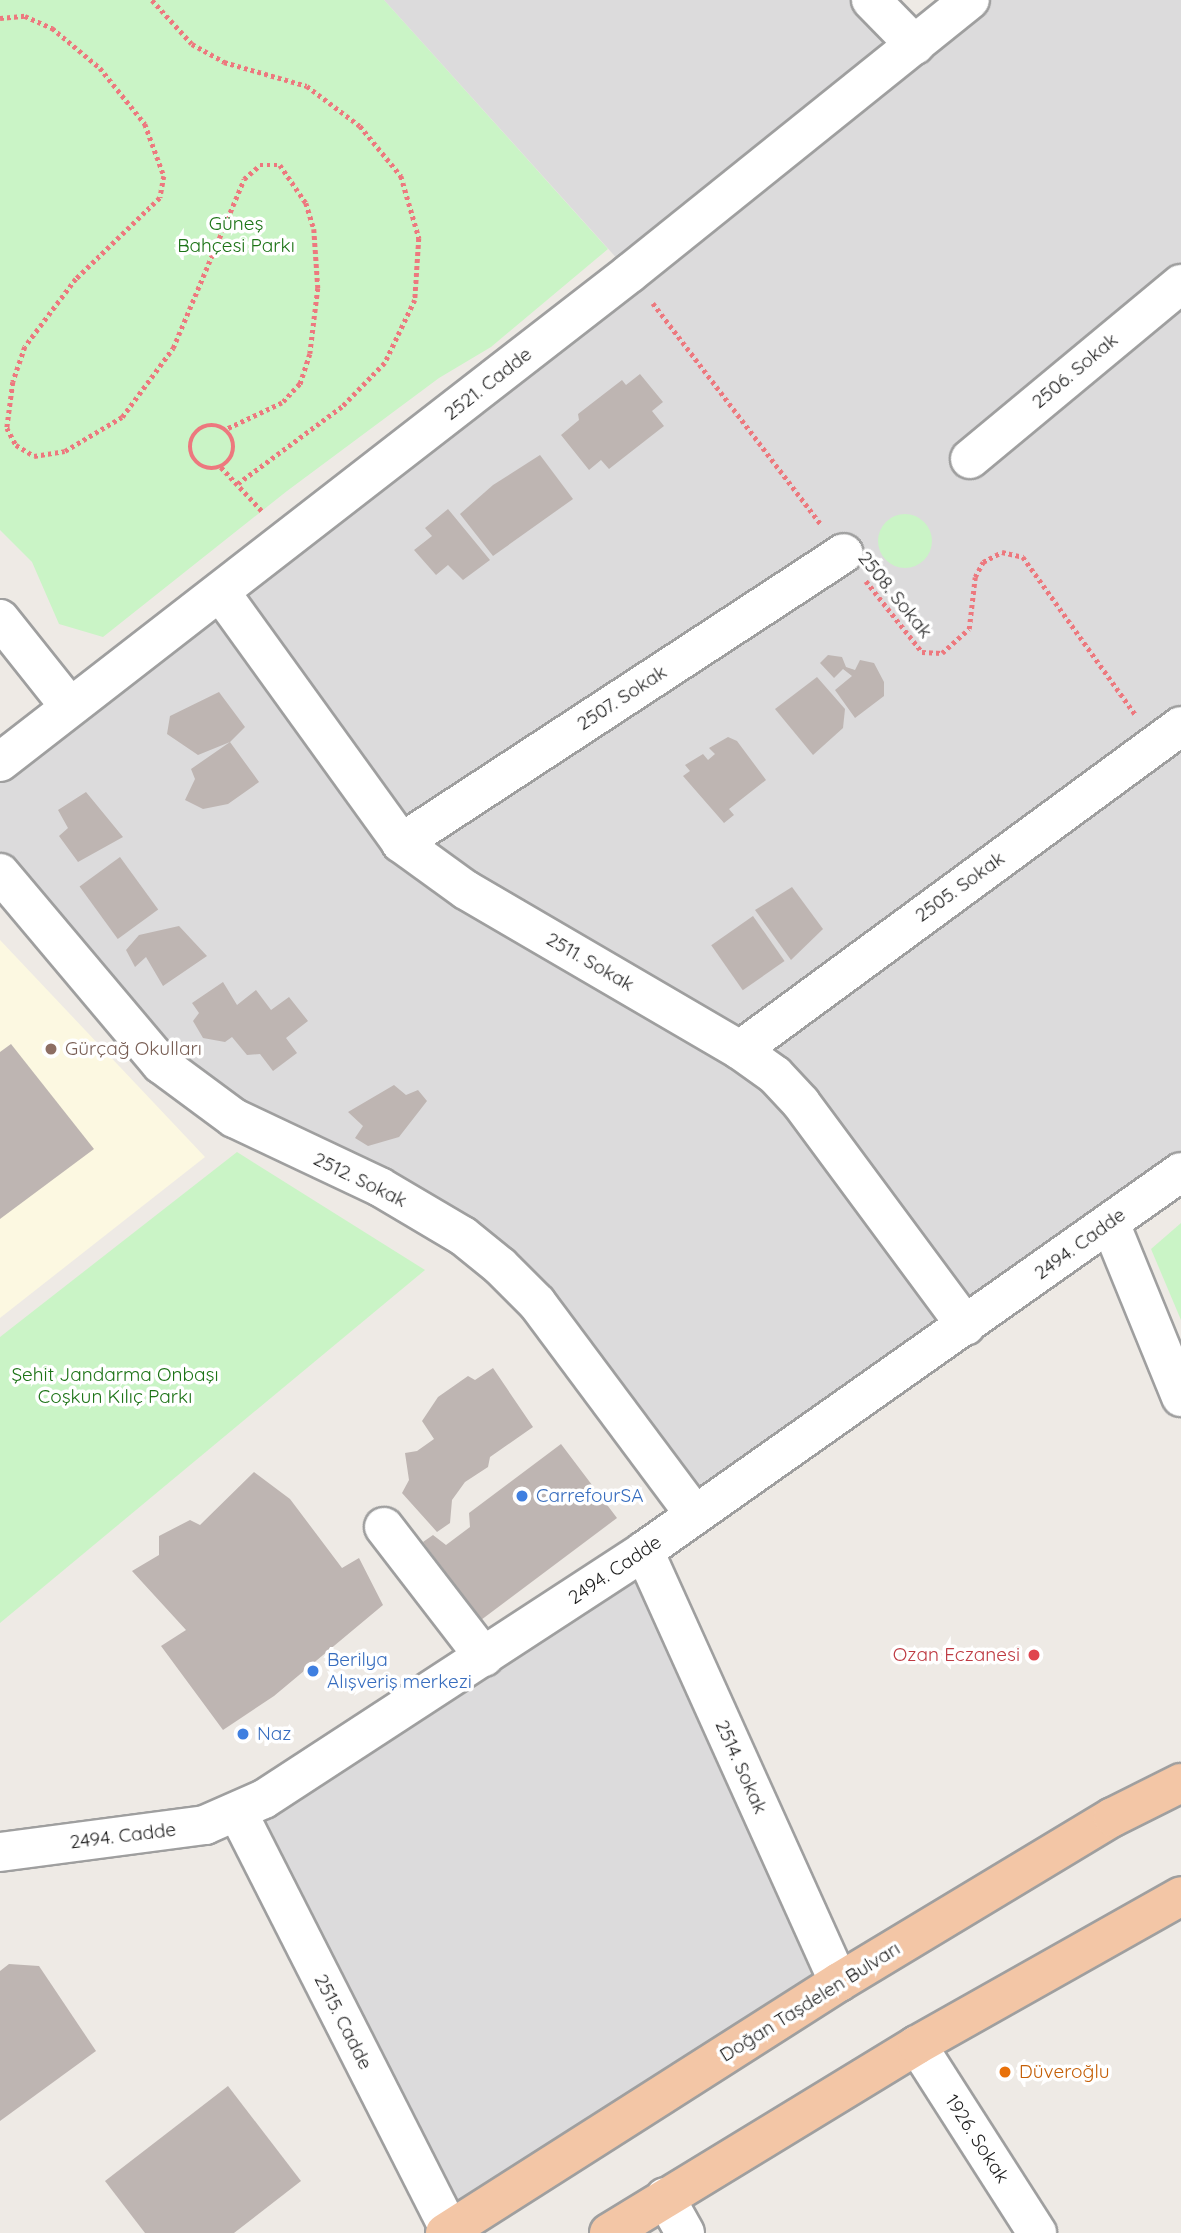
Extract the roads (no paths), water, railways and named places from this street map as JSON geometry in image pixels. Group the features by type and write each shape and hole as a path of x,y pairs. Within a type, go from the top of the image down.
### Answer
{"main road":[{"name":"Doğan Taşdelen Bulvarı","path":"447,2232 839,1982 1113,1817 1181,1783"},
{"path":"609,2233 917,2045 1181,1896"}],"street":[{"path":"872,0 915,45"},
{"name":"2521. Cadde","path":"0,762 630,273 970,0"},
{"name":"2506. Sokak","path":"970,459 1181,284"},
{"name":"2507. Sokak","path":"401,843 844,554"},
{"name":"2511. Sokak","path":"221,593 401,843 466,890 740,1050 775,1075 801,1103 966,1326"},
{"path":"0,619 70,707"},
{"name":"2505. Sokak","path":"740,1050 1168,734"},
{"name":"2512. Sokak","path":"0,873 161,1064 234,1118 380,1187 463,1237 500,1266 537,1303 695,1515"},
{"name":"2494. Cadde","path":"0,1852 184,1829 238,1813 484,1657 644,1551 1181,1172"},
{"path":"1110,1223 1181,1397"},
{"path":"384,1527 484,1657"},
{"name":"2514. Sokak","path":"644,1551 839,1982"},
{"name":"2515. Cadde","path":"238,1813 447,2232"},
{"name":"1926. Sokak","path":"917,2045 1037,2233"},
{"path":"665,2197 685,2233"}],"place":[{"name":"Gürçağ Okulları","path":"51,1049"},
{"name":"CarrefourSA","path":"522,1496"},
{"name":"Ozan Eczanesi","path":"1034,1655"},
{"name":"Berilya Alışveriş merkezi","path":"313,1671"},
{"name":"Naz","path":"243,1734"},
{"name":"Düveroğlu","path":"1005,2072"}],"park label":[{"name":"Güneş Bahçesi Parkı","path":"236,235"},
{"name":"Şehit Jandarma Onbaşı Coşkun Kılıç Parkı","path":"115,1386"}]}
